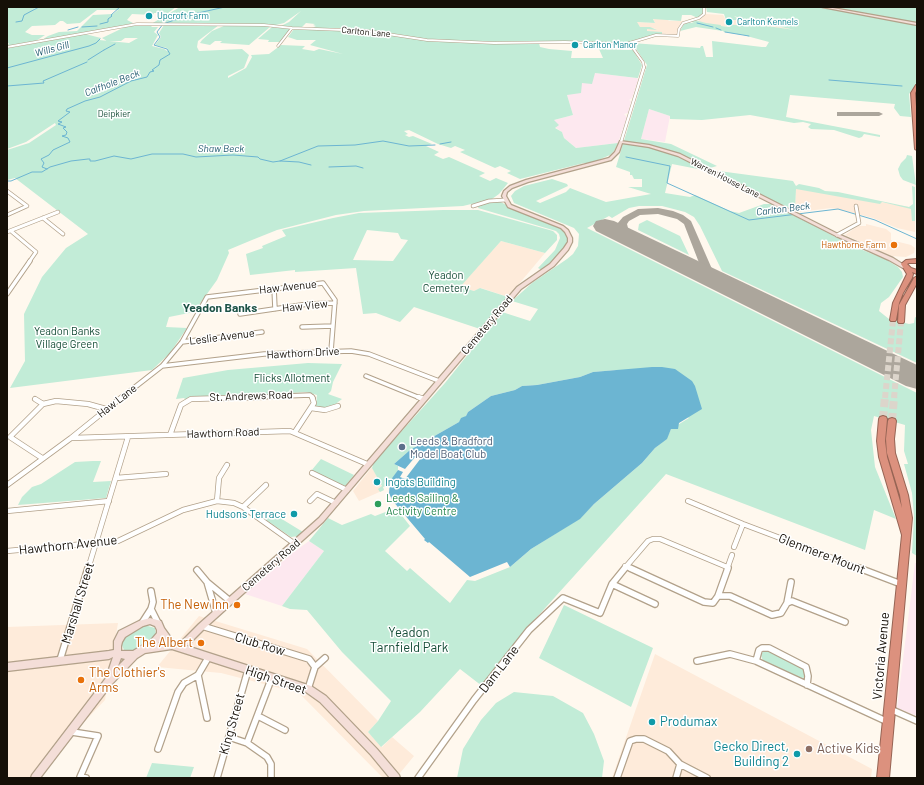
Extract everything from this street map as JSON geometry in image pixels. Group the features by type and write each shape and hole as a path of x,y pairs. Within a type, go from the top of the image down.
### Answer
{"highway":[{"path":"917,86 913,93 917,149"},
{"path":"907,264 917,256"},
{"path":"907,264 917,262"},
{"path":"907,264 917,272"},
{"path":"893,320 896,303 910,274 907,264"},
{"path":"901,322 902,305 917,278"},
{"path":"900,293 907,295"},
{"name":"Victoria Avenue","path":"883,419 881,441 883,457 906,536"},
{"name":"Victoria Avenue","path":"882,778 908,518 904,495 891,453 890,439 892,421"}],"street":[{"name":"Carlton Lane","path":"7,47 128,25 264,25 292,28 345,29 386,33 427,40 630,44 656,35 678,36 679,29 683,22 698,19 704,14 704,7"},
{"path":"823,7 917,24"},
{"path":"278,46 292,28"},
{"path":"473,206 489,201 505,200 505,192 516,185 610,159 617,152 644,68 643,62 630,44"},
{"name":"Warren House Lane","path":"621,142 649,146 679,155 837,235 907,264"},
{"path":"7,190 27,206 7,214"},
{"name":"Cemetery Road","path":"176,647 295,545 321,520 367,464 519,288 552,265 570,242 569,234 562,227 516,209 510,206 505,200"},
{"path":"837,235 859,223 856,206"},
{"path":"7,232 58,212"},
{"path":"43,218 63,234"},
{"path":"7,294 36,252 11,230"},
{"name":"Haw Avenue","path":"207,297 323,283 335,299 335,303"},
{"name":"Haw View","path":"274,288 275,309"},
{"name":"Haw Lane","path":"7,485 71,438 162,366 182,342 207,297"},
{"path":"331,350 335,303"},
{"name":"Haw View","path":"240,314 308,304 335,303"},
{"path":"302,327 333,326"},
{"name":"Leslie Avenue","path":"182,342 262,332"},
{"name":"Hawthorn Drive","path":"162,366 264,354 331,350 351,351 368,354 438,381"},
{"path":"366,376 424,399"},
{"name":"St. Andrews Road","path":"170,435 181,405 191,399 306,394 314,397 314,403 311,408"},
{"path":"35,399 43,404"},
{"path":"42,458 8,438 43,404 56,401 88,404 106,409"},
{"path":"295,432 311,408 325,410 338,406"},
{"name":"Hawthorn Road","path":"71,438 284,430 295,432 367,464"},
{"name":"Marshall Street","path":"60,660 128,437"},
{"path":"217,501 219,478 228,465"},
{"path":"312,473 347,490"},
{"path":"116,478 166,474"},
{"path":"243,507 266,485"},
{"path":"310,501 317,494 336,503"},
{"path":"7,511 109,501"},
{"name":"Hawthorn Avenue","path":"7,551 118,541 183,510 217,501 234,503 243,507 295,545"},
{"name":"Glenmere Mount","path":"688,501 743,524 901,584"},
{"path":"734,547 743,524"},
{"path":"655,604 612,584 648,541 656,538 727,567"},
{"path":"626,566 704,602 713,603 718,596 732,555"},
{"path":"197,570 207,582 230,601"},
{"path":"207,582 216,613"},
{"path":"718,596 730,596 772,615 781,613 787,603 791,582"},
{"name":"Dam Lane","path":"418,778 474,700 529,630 563,598 600,613 612,584"},
{"path":"142,623 151,609 153,602 151,591"},
{"path":"787,603 792,602 845,622"},
{"path":"151,609 159,627"},
{"path":"110,681 118,653 118,641 122,634 142,623 150,621 159,627 176,647"},
{"name":"Club Row","path":"202,626 309,659 316,667"},
{"name":"High Street","path":"134,655 145,649 158,638 159,627"},
{"name":"High Street","path":"145,649 176,647 308,689 323,699 374,752 396,778"},
{"path":"756,661 757,653 762,648 769,648 806,667 808,685"},
{"path":"7,667 118,653 134,655"},
{"path":"697,661 730,654 756,661 888,722"},
{"path":"35,778 110,681 134,655"},
{"path":"158,749 178,692 184,683 198,675 208,658"},
{"path":"308,689 316,667 325,658"},
{"name":"King Street","path":"217,778 248,670"},
{"path":"198,675 207,718"},
{"path":"247,743 272,678"},
{"path":"889,709 917,721"},
{"path":"258,716 286,730"},
{"path":"72,732 98,736 80,777 86,778"},
{"path":"229,737 247,743 268,757 271,764 271,778"},
{"path":"617,778 630,741 636,739 644,740 668,751 680,764 707,778"},
{"path":"676,778 680,764"}],"shaded area":[{"path":"706,14 723,15 726,20 743,20 745,24 767,24 796,30 761,26 732,25 729,27 712,25 698,21"},
{"path":"653,18 667,19 669,21 683,21 679,26 678,36 647,31 647,29 657,29 640,27 636,22 655,23"},
{"path":"595,73 637,78 638,80 632,98 629,100 631,101 628,113 624,114 627,117 618,143 576,148 564,138 562,132 555,127 554,120 573,115 567,95"},
{"path":"649,109 670,116 665,142 641,139"},
{"path":"796,187 915,208 915,232 897,228 873,218 831,208 799,212 795,210"},
{"path":"866,224 886,229 891,233 891,240 911,245 915,248 914,253 906,257 891,256 845,235 858,226 866,226"},
{"path":"501,241 545,253 508,297 481,288 474,291 459,287"},
{"path":"372,467 384,490 359,501 353,491"},
{"path":"309,541 324,551 282,606 245,594 290,555"},
{"path":"915,563 917,563 917,716 897,708"},
{"path":"199,616 307,649 378,721 368,732 382,747 392,737 414,756 396,778 383,778 299,693 221,673 157,667"},
{"path":"118,623 105,700 31,778 7,778 7,627"},
{"path":"655,654 872,769 871,778 612,778"}],"green space":[{"path":"7,7 38,7 32,10 40,7 176,7 168,13 154,13 153,15 132,14 127,20 133,23 61,39 85,34 101,38 99,40 107,41 102,38 127,26 152,26 151,27 158,27 154,32 158,35 152,46 167,51 167,48 155,45 161,37 159,33 164,25 151,24 180,7 703,7 704,13 698,18 691,15 682,15 681,21 653,19 655,23 637,22 640,27 650,27 657,30 647,29 647,31 662,32 662,35 626,44 561,41 471,42 539,43 540,47 572,51 571,58 603,58 599,49 633,50 642,65 638,78 595,73 592,84 582,83 581,93 567,95 573,115 554,120 559,125 555,128 562,132 564,138 576,148 618,143 614,151 610,155 589,164 584,163 520,179 507,173 511,171 500,166 495,168 460,152 465,150 455,146 451,148 438,144 409,130 404,131 408,134 405,135 409,137 413,136 432,144 426,146 439,152 434,155 443,159 449,157 485,173 479,176 490,181 496,178 508,183 499,194 492,199 463,206 364,211 336,215 277,230 252,240 228,250 229,253 217,280 194,312 169,317 166,327 187,328 170,353 152,370 10,388 25,361 24,314 42,277 66,248 88,234 15,178 7,180 7,150 29,143 56,125 55,123 26,142 7,149 7,48 37,43 48,36 59,32 77,31 93,15 113,14 118,10 97,10 80,23 67,24 60,21 55,25 32,26 25,32 32,35 45,35 33,43 7,47 9,43 7,43","holes":["301,11 289,22 281,26 301,28 306,23 315,24 313,25 316,26 312,28 356,28 388,33 342,29 294,29 288,37 297,40 316,40 310,45 343,54 319,49 314,51 302,49 305,46 281,45 269,54 251,55 252,57 246,68 228,78 228,76 244,68 249,55 242,49 199,51 197,47 198,41 219,25 190,24 276,25 284,23","389,33 425,39 459,41 428,40","125,38 138,38 129,43 109,41 121,41"]},
{"name":"Yeadon Tarnfield Park","path":"706,7 818,7 917,25 917,83 909,94 911,117 900,116 894,108 895,104 790,95 786,117 880,135 880,137 864,134 859,138 834,130 811,129 808,127 811,124 803,122 794,123 750,115 702,120 670,119 670,116 649,109 641,139 671,144 717,166 703,170 672,164 665,193 690,197 695,195 730,211 739,213 764,204 772,204 853,246 887,260 898,267 902,272 903,277 889,297 881,303 879,311 889,319 909,324 914,323 915,317 917,318 917,363 722,271 700,226 694,217 685,212 662,206 639,206 629,208 612,218 609,216 587,228 917,393 917,556 912,553 914,516 912,493 904,464 908,464 904,451 905,425 874,416 871,430 875,467 896,519 874,510 865,550 666,474 528,627 482,686 460,669 420,712 381,747 368,732 378,721 391,701 342,652 307,610 290,609 282,606 324,551 309,541 328,518 342,525 371,514 375,516 396,508 410,526 385,551 407,571 410,568 450,603 467,580 475,581 510,567 531,549 579,519 594,504 642,463 655,448 666,439 671,429 689,418 617,370 593,372 580,377 537,385 522,386 515,390 491,396 468,412 459,422 410,450 394,464 398,466 398,470 389,485 383,487 384,490 380,492 378,489 382,486 372,468 374,462 445,383 502,312 530,321 538,309 512,301 532,283 573,254 578,246 579,234 574,228 514,203 511,196 515,191 524,186 552,179 567,184 568,186 536,201 540,203 566,192 570,188 606,202 651,194 628,187 642,187 642,179 634,179 632,175 630,175 630,172 616,167 647,65 632,43 700,48 703,46 706,57 713,57 712,41 762,47 766,47 769,42 743,35 696,27 680,31 685,22 694,23 690,21 695,20 729,27 732,25 760,25 795,30 767,24 751,24 750,22 734,16 740,20 726,20 724,14 707,12"},
{"path":"829,7 917,7 917,23 863,13"},
{"path":"226,25 263,25 270,27 249,45 220,43 222,41 215,41 210,45 200,43 212,31"},
{"path":"272,27 291,29 280,42 268,42 269,40 258,39"},
{"path":"907,155 912,156 916,185 903,180 900,176 898,169"},
{"path":"719,171 793,181 796,186 799,184 819,188 825,191 838,192 909,207 913,204 912,186 915,187 915,221 912,221 911,209 882,202 880,204 796,189 795,210 792,211 720,174"},
{"path":"499,201 517,211 547,221 561,228 568,237 566,245 549,265 542,270 538,268 555,250 560,238 559,234 556,231 478,208 479,205 487,202"},
{"name":"Yeadon Cemetery","path":"478,210 553,231 557,235 557,240 545,253 501,241 460,287 474,291 480,288 508,297 480,329 414,307 400,322 376,313 363,314 356,268 295,272 295,270 250,275 246,254 263,248 262,246 286,236 282,230 359,213","holes":["367,230 398,233 401,239 408,240 393,261 353,260"]},
{"path":"647,220 680,236 689,255 638,230 639,224"},
{"name":"Flicks Allotment","path":"308,363 342,364 333,382 331,391 328,394 342,399 333,406 328,408 316,406 317,395 306,392 195,399 187,401 184,398 176,399 183,378 228,370"},
{"path":"321,459 354,475 345,486 311,471"},
{"path":"101,461 93,482 111,481 106,498 18,505 22,497 32,487 41,484 75,462"},
{"path":"272,513 303,532 299,536 291,537 266,520"},
{"path":"564,605 653,648 631,707 539,658"},
{"path":"144,626 155,628 156,635 150,643 132,651 124,650 121,643 125,637"},
{"path":"763,651 769,651 801,667 804,670 805,677 799,679 763,661 761,655"},
{"path":"514,692 553,696 583,713 594,734 604,761 602,778 457,778 463,749 481,720 496,703"},
{"path":"152,763 194,767 190,778 146,778"}],"water":[{"path":"652,367 675,369 692,381 702,409 679,423 678,429 671,429 667,439 655,448 642,463 594,504 580,519 531,549 510,567 507,562 470,577 429,542 428,543 424,540 425,539 392,500 389,493 390,481 398,470 403,472 400,477 405,479 421,458 416,456 405,469 394,464 410,450 459,422 468,412 491,396 515,390 522,386 537,385 580,377 593,372"}],"waterway":[{"path":"16,22 22,21 24,15 39,7"},
{"path":"100,24 108,22 108,19 112,16 111,15 120,7"},
{"name":"Calfhole Beck","path":"47,169 42,167 44,163 41,159 49,155 53,150 70,142 68,138 62,136 66,135 67,132 63,128 66,127 58,124 62,122 58,121 70,112 66,111 67,109 85,101 100,97 131,81 147,77 150,72 154,71 152,70 159,65 160,60 170,54 167,49 154,45 160,37 157,32 163,24 189,15 225,7"},
{"path":"697,23 713,27"},
{"path":"82,27 97,26"},
{"path":"68,30 78,27"},
{"path":"716,28 721,30"},
{"path":"725,32 749,36"},
{"name":"Wills Gill","path":"7,68 89,46 96,43 100,39"},
{"path":"88,60 115,44"},
{"path":"7,86 44,83 43,81 87,62"},
{"path":"829,80 902,86"},
{"name":"Shaw Beck","path":"280,161 318,146 355,145 383,141 409,146 435,145"},
{"name":"Shaw Beck","path":"440,144 451,142"},
{"name":"Shaw Beck","path":"47,169 71,161 88,159 90,159 90,161 95,161 114,156 131,159 152,154 183,154 196,157 233,155 258,157 260,159 273,162 280,161"},
{"name":"Carlton Beck","path":"626,157 670,166 667,183 749,220 838,209 875,220 917,239"},
{"path":"280,161 299,162 311,165"},
{"path":"329,167 356,166 363,168"},
{"name":"Shaw Beck","path":"7,181 11,181 32,172 42,172 47,169"}],"taxiway":[{"path":"840,114 879,114"},
{"path":"635,241 624,233 622,224 626,219 638,212 658,211 670,213 680,217 688,223 707,271 728,286"}],"runway":[{"path":"605,226 917,378"}],"tunnel":[{"path":"885,398 893,320"},
{"path":"894,398 901,322"},
{"path":"883,419 885,397"},
{"path":"892,421 894,397"}],"place":[{"name":"Upcroft Farm","path":"149,16"},
{"name":"Carlton Kennels","path":"729,22"},
{"name":"Carlton Manor","path":"575,45"},
{"name":"Hawthorne Farm","path":"894,245"},
{"name":"Leeds & Bradford Model Boat Club","path":"402,447"},
{"name":"Ingots Building","path":"377,482"},
{"name":"Leeds Sailing & Activity Centre","path":"378,504"},
{"name":"Hudsons Terrace","path":"294,514"},
{"name":"The New Inn","path":"237,605"},
{"name":"The Albert","path":"201,643"},
{"name":"The Clothier's Arms","path":"81,680"},
{"name":"Produmax","path":"652,722"},
{"name":"Active Kids","path":"809,749"},
{"name":"Gecko Direct, Building 2","path":"797,754"}],"district":[{"name":"Yeadon Banks","path":"220,308"}],"park label":[{"name":"Deipkier","path":"114,114"},
{"name":"Yeadon Banks Village Green","path":"67,337"}]}
